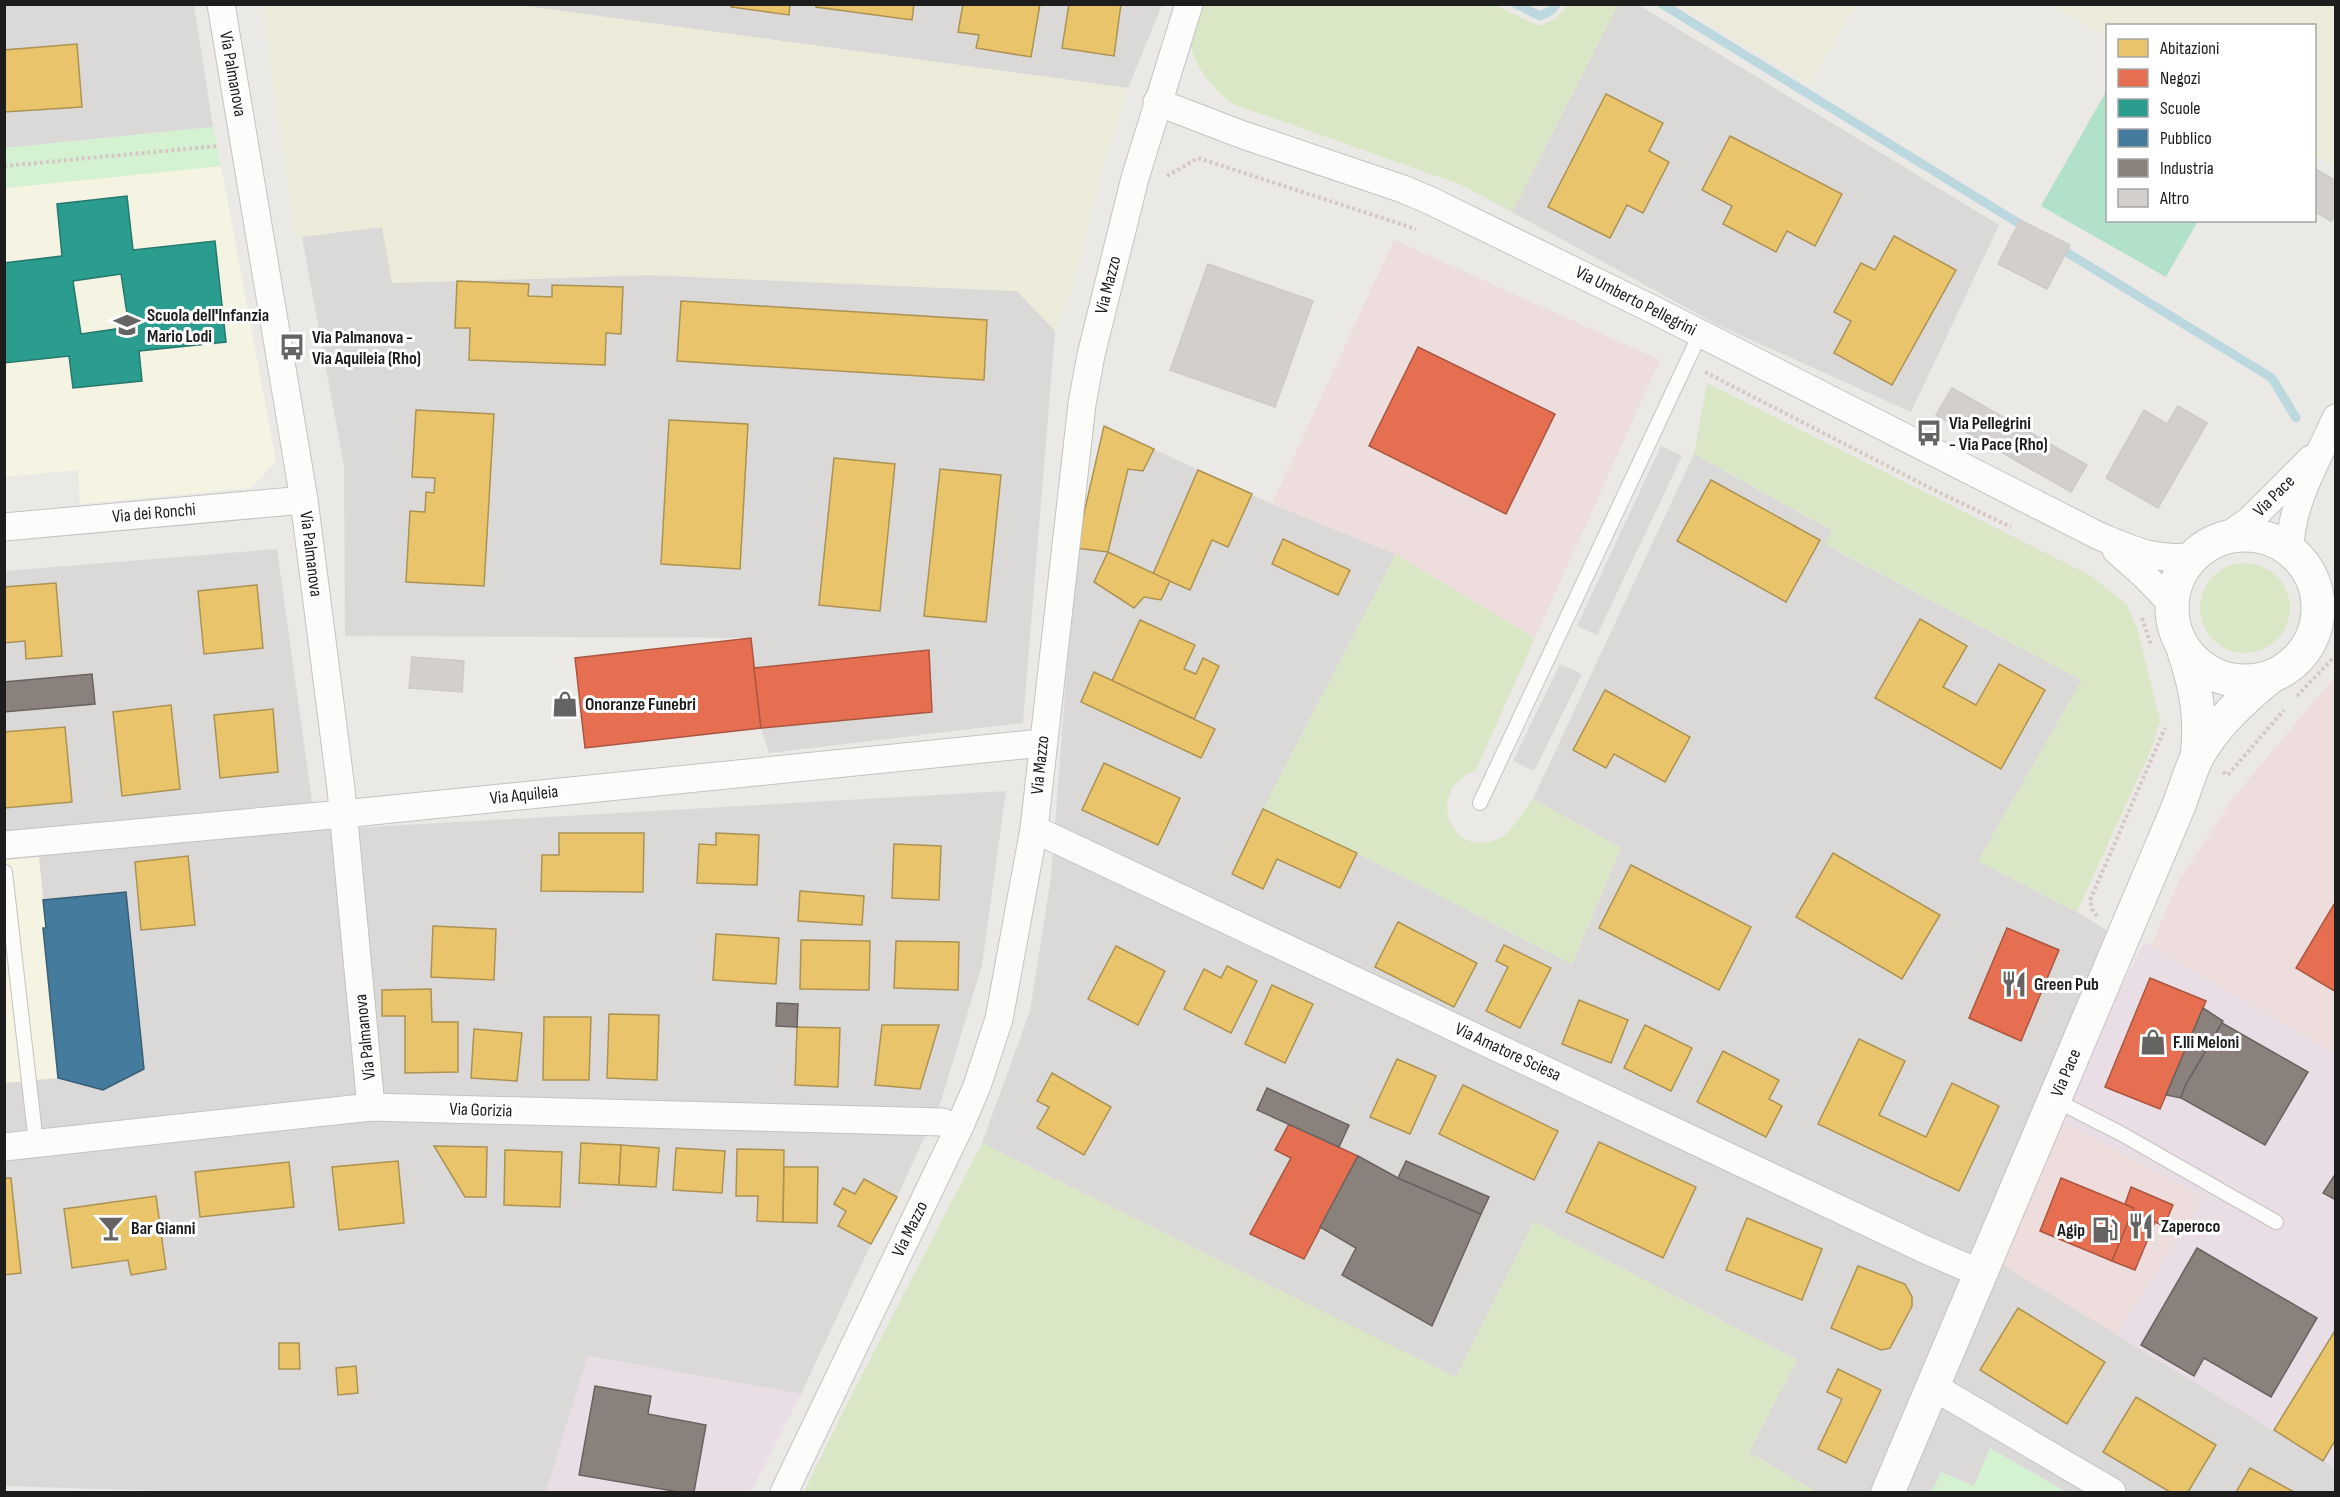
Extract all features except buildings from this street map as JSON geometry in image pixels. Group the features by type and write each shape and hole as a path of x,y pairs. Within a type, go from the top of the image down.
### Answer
{"street":[{"name":"Via Palmanova","path":"221,4 304,500 343,814 371,1107"},
{"name":"Via Mazzo","path":"784,1492 959,1128 981,1075 999,1019 1034,829 1082,404 1091,355 1135,178 1189,4"},
{"name":"Via Umberto Pellegrini","path":"1157,102 1243,135 1403,189 1467,218 2099,536"},
{"name":"Via Pace","path":"2294,554 2290,533 2297,510 2328,458 2334,421"},
{"name":"Via Pace","path":"2223,539 2328,458"},
{"name":"Via dei Ronchi","path":"4,527 304,500"},
{"path":"2336,562 2319,564 2294,554 2270,539 2246,535 2223,539 2208,546 2194,556 2183,570 2175,586 2172,604 2174,627 2168,651 2221,678 2246,682 2270,678 2322,651 2336,616"},
{"path":"2099,536 2159,558 2174,559 2194,556"},
{"path":"2099,536 2145,576 2172,604"},
{"path":"2294,554 2312,577 2318,600 2317,625 2322,651"},
{"name":"Via Pace","path":"2168,651 2194,683 2206,763"},
{"name":"Via Pace","path":"1888,1492 2177,810 2206,763 2211,736 2232,710 2270,678"},
{"name":"Via Aquileia","path":"4,845 343,814 1042,743"},
{"name":"Via Amatore Sciesa","path":"1034,829 1905,1240 1982,1274"},
{"name":"Via Gorizia","path":"4,1147 371,1107 942,1122 959,1128"},
{"path":"1934,1387 2112,1492"}],"lane":[{"path":"1480,803 1700,334"},
{"path":"5,872 36,1143"},
{"path":"2055,1100 2120,1133 2276,1222"}],"path":[{"path":"4,166 245,143"},
{"path":"1135,178 1162,179 1198,158 1423,231"},
{"path":"1687,362 1932,489 2013,528"},
{"path":"2141,614 2168,651"},
{"path":"2295,698 2322,651"},
{"path":"2206,763 2228,775 2288,706"},
{"path":"2100,922 2092,909 2090,900 2160,743 2168,720"}],"shaded area":[{"path":"1637,4 1999,225 1911,412 1718,325 1512,212 1618,5"},
{"path":"5,5 194,5 213,127 5,148"},
{"path":"518,5 1162,5 1128,88"},
{"name":"Scuola dell'Infanzia Mario Lodi","path":"221,166 276,461 251,488 80,504 78,470 5,477 5,188"},
{"path":"382,227 393,283 649,275 1017,291 1055,331 1023,723 769,753 761,728 751,638 345,636 344,466 302,237"},
{"path":"1394,240 1660,360 1535,638 1396,554 1272,504"},
{"path":"1104,426 1272,504 1396,554 1263,809 1357,853 1572,964 1621,848 1533,799 1694,454 1833,531 1826,545 2082,680 1978,861 2077,912 2108,931 1871,1492 1816,1492 1749,1452 1797,1360 1534,1222 1456,1378 982,1143 1030,1011 1051,877 1076,548"},
{"path":"1661,446 1682,456 1597,635 1577,626"},
{"path":"277,549 316,830 1006,791 982,965 941,1101 801,1394 588,1356 546,1492 197,1492 5,1486 5,571"},
{"path":"1560,664 1582,674 1534,771 1513,761"},
{"path":"2335,676 2335,1054 2151,946 2179,880 2234,797"},
{"path":"39,857 46,928 43,928 58,1078 5,1083 4,860"},
{"path":"2144,942 2335,1054 2335,1468 2117,1335 2204,1197 2055,1117"},
{"path":"2055,1117 2204,1197 2117,1335 1995,1260"},
{"path":"1995,1260 2335,1468 2335,1492 2066,1492 1990,1448 1974,1486 1941,1472 1932,1492 1894,1492"},
{"path":"588,1356 801,1394 751,1492 546,1492"}],"green space":[{"path":"262,5 518,5 1128,88 1108,150 1071,293 1055,331 1017,291 649,275 392,283 382,227 296,237"},
{"path":"1199,5 1495,5 1539,26 1555,18 1567,5 1618,5 1512,212 1459,184 1233,104 1206,77 1192,52 1190,33"},
{"path":"1677,5 1857,5 1809,84"},
{"path":"2051,5 2335,5 2335,167 2316,156 2316,24 2106,24 2106,36"},
{"path":"2106,92 2106,222 2197,222 2166,277 2041,206"},
{"path":"213,127 221,166 5,188 5,148"},
{"path":"1707,383 2090,575 2127,605 2137,628 2160,721 2151,750 2077,912 1978,861 2082,680 1825,544 1832,530 1694,454"},
{"path":"1396,554 1535,638 1476,770 1460,780 1451,792 1447,806 1449,819 1455,830 1465,839 1478,843 1503,837 1533,799 1621,848 1572,964 1357,853 1263,809"},
{"path":"2245,563 2262,566 2277,576 2287,591 2290,608 2287,625 2277,640 2262,650 2245,653 2228,650 2213,640 2203,625 2200,608 2203,591 2213,576 2228,566"},
{"path":"982,1143 1456,1377 1534,1222 1797,1360 1749,1452 1816,1492 804,1492"},
{"path":"1990,1448 2066,1492 1932,1492 1941,1472 1974,1486"}],"waterway":[{"path":"1516,4 1540,16 1552,10 1556,4"},
{"path":"1662,4 2028,229"},
{"path":"2058,247 2272,378 2296,418"}],"place":[{"name":"Scuola dell'Infanzia Mario Lodi","path":"127,325"},
{"name":"Via Palmanova - Via Aquileia (Rho)","path":"292,347"},
{"name":"Via Pellegrini - Via Pace (Rho)","path":"1929,433"},
{"name":"Onoranze Funebri","path":"565,704"},
{"name":"Green Pub","path":"2014,984"},
{"name":"F.lli Meloni","path":"2153,1042"},
{"name":"Zaperoco","path":"2141,1226"},
{"name":"Bar Gianni","path":"111,1228"},
{"name":"Agip","path":"2105,1230"}]}
